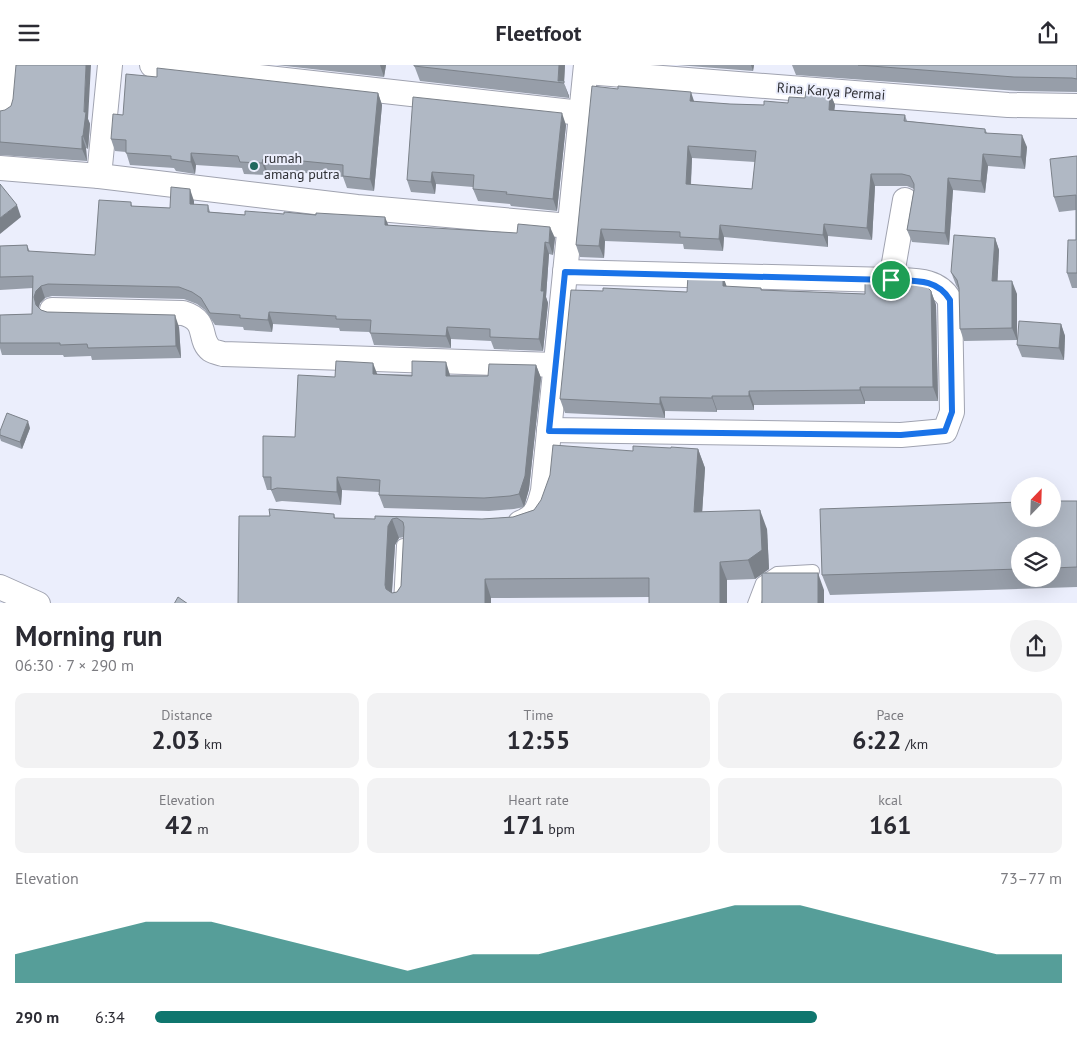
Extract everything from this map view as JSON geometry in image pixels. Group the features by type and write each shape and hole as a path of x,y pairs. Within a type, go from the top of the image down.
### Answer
{"street":[{"path":"4,110 7,65"},
{"path":"99,176 110,65"},
{"path":"152,65 581,113"},
{"path":"498,524 517,523 531,519 540,505 544,491 586,68"},
{"name":"Rina Karya Permai","path":"586,68 1008,105 1077,106"},
{"path":"0,168 99,176 357,207 570,226"},
{"path":"891,280 905,199"},
{"path":"549,431 901,435 945,431 952,412 950,300 945,292 938,287 924,282 891,280 565,272"},
{"path":"52,309 183,313 197,319 206,343 211,350 223,354 556,365"},
{"path":"0,587 38,603"}],"lane":[{"path":"400,603 403,545"},
{"path":"754,603 762,583 777,573 813,571"}],"building":[{"path":"16,65 86,65 84,112 86,112 82,149 0,142 0,111 11,106"},
{"path":"559,65 558,81 564,81 564,83 414,66"},
{"path":"858,65 1077,65 1077,79 1014,77"},
{"path":"157,68 378,93 370,179 343,176 343,165 263,159 262,163 240,162 238,156 191,153 191,162 171,159 171,156 126,153 126,140 111,139 113,114 123,115 126,74 157,77"},
{"path":"592,86 618,89 618,86 691,92 690,101 764,105 764,101 788,103 789,97 805,98 806,91 830,93 829,110 905,115 904,121 985,129 985,133 1022,135 1021,157 983,154 981,181 948,178 945,233 907,230 914,190 914,184 910,176 902,174 871,174 867,228 824,224 823,235 720,225 719,239 680,237 680,232 601,229 599,246 576,245","holes":["688,146 756,151 752,189 686,184"]},
{"path":"413,97 562,113 553,199 473,189 474,175 432,172 431,182 407,180"},
{"path":"1077,156 1077,273 1067,273 1068,240 1076,240 1076,195 1054,197 1050,159"},
{"path":"0,184 17,205 0,218"},
{"path":"171,187 190,189 190,204 208,205 208,212 245,215 245,211 284,214 284,212 385,217 385,225 517,233 518,224 550,227 549,243 545,242 541,291 544,291 539,339 490,337 490,329 447,327 446,336 370,333 371,320 336,319 336,316 269,312 268,320 240,318 240,315 210,313 201,298 179,287 48,284 41,286 36,291 34,297 36,305 41,310 47,312 175,315 176,346 88,348 87,344 0,343 0,315 32,314 33,276 0,277 0,246 27,245 28,251 95,255 99,200 131,202 131,206 170,208"},
{"path":"954,235 995,238 992,281 1012,281 1012,328 960,329 959,288 957,280 951,272"},
{"path":"688,275 723,276 723,286 761,288 761,290 865,294 865,280 916,282 926,286 931,291 933,387 860,387 860,390 749,391 749,396 712,396 712,398 660,397 660,404 560,399 571,290 603,291 603,288 687,292"},
{"path":"1019,321 1061,324 1059,348 1017,345"},
{"path":"336,361 373,363 373,374 412,376 412,361 446,362 446,376 488,376 489,364 536,365 525,476 519,494 484,498 379,495 380,480 337,477 337,492 277,488 271,490 271,477 263,477 263,436 295,437 298,375 335,377"},
{"path":"7,413 28,421 20,442 0,435"},
{"path":"553,445 633,451 633,446 698,449 694,512 760,510 762,550 748,560 720,562 720,603 649,603 649,578 485,579 485,603 238,603 239,516 270,516 269,509 334,514 334,518 375,519 375,516 482,519 513,517 534,510 541,500 550,475","holes":["397,518 403,522 401,586 397,592 392,593 386,589 385,585 388,526 392,519"]},
{"path":"1061,501 1077,501 1077,567 1061,568 1061,537 1011,537 1011,569 822,575 820,509 1011,502 1011,527 1061,527"},
{"path":"762,573 818,573 818,603 762,603"},
{"path":"178,597 187,603 175,603"}],"place":[{"name":"rumah amang putra","path":"254,166"}],"route":[{"path":"565,272 891,280 924,282 938,287 945,292 950,300 952,412 945,431 901,435 549,431 565,272"}]}
